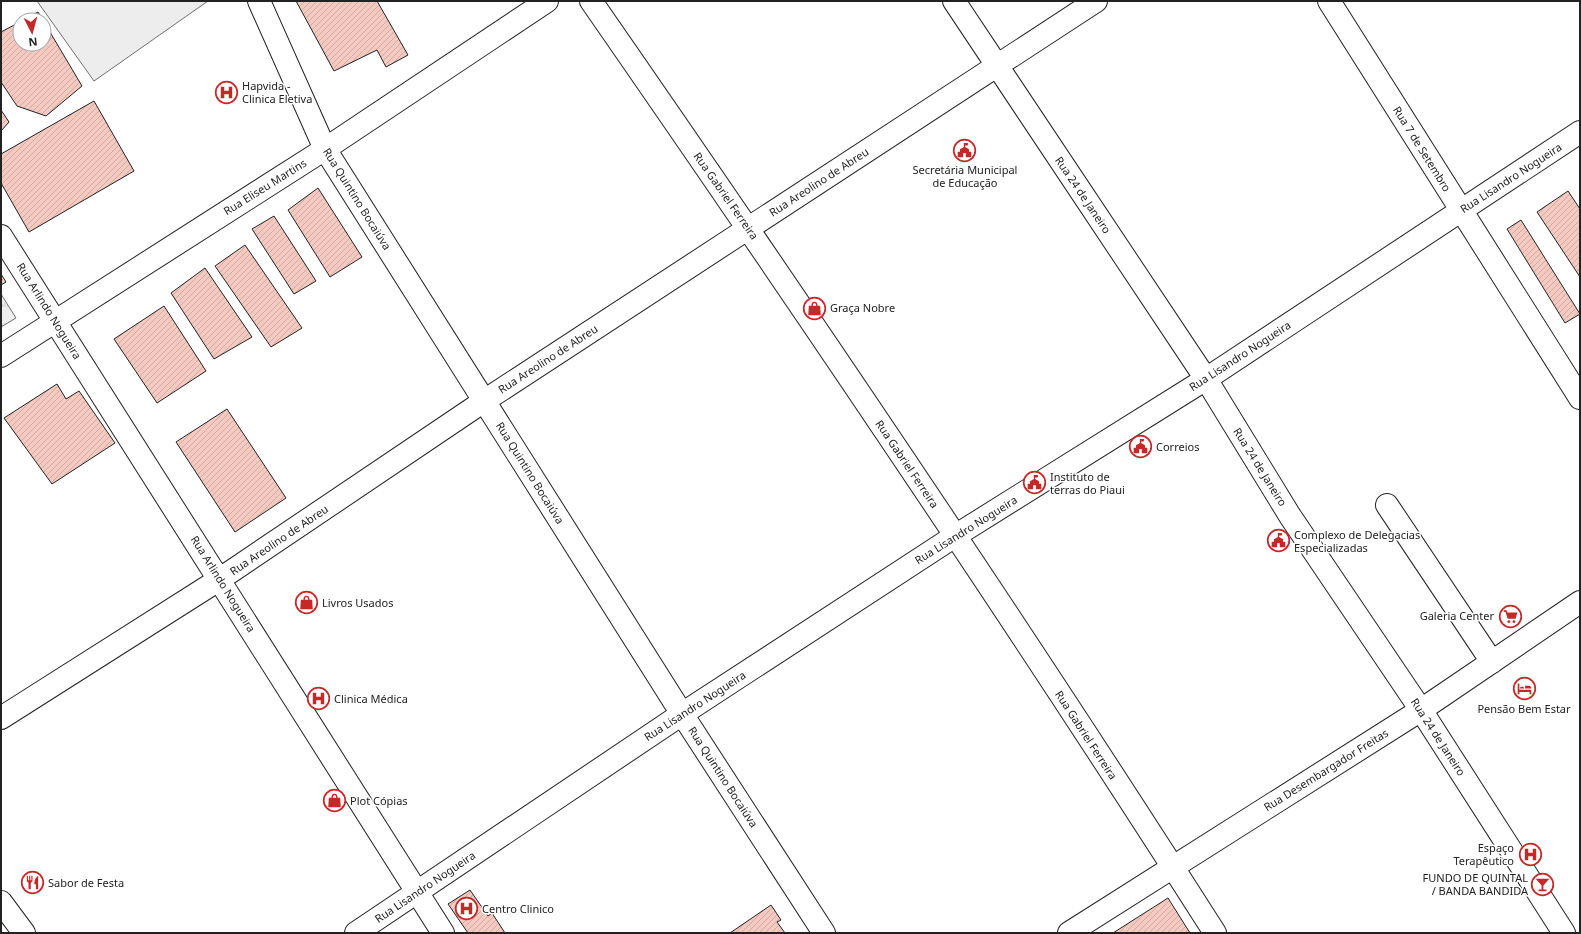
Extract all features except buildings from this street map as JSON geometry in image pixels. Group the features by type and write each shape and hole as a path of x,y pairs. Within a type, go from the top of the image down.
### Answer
{"street":[{"name":"Rua Quintino Bocaiúva","path":"259,1 325,149 682,714 824,933"},
{"name":"Rua Eliseu Martins","path":"1,356 325,149 547,1"},
{"name":"Rua Gabriel Ferreira","path":"591,1 748,228 955,536 1215,933"},
{"name":"Rua 24 de Janeiro","path":"954,1 1206,379 1290,516 1421,710 1564,933"},
{"name":"Rua Areolino de Abreu","path":"1,718 220,579 484,401 1096,1"},
{"name":"Rua 7 de Setembro","path":"1329,1 1580,398"},
{"name":"Rua Lisandro Nogueira","path":"356,933 682,714 955,536 1206,379 1580,132"},
{"name":"Rua Arlindo Nogueira","path":"1,236 220,579 443,933"},
{"path":"1386,505 1492,662"},
{"name":"Rua Desembargador Freitas","path":"1069,933 1421,710 1580,602"},
{"path":"1,902 24,933"}],"green space":[{"path":"1,294 16,318 1,327"}],"shaded area":[{"path":"37,1 208,1 94,81 52,22 52,12 45,12"}],"place":[{"name":"Hapvida - Clinica Eletiva","path":"226,92"},
{"name":"Secretária Municipal de Educação","path":"965,150"},
{"name":"Graça Nobre","path":"814,308"},
{"name":"Correios","path":"1141,447"},
{"name":"Instituto de terras do Piaui","path":"1035,483"},
{"name":"Complexo de Delegacias Especializadas","path":"1278,541"},
{"name":"Livros Usados","path":"307,603"},
{"name":"Galeria Center","path":"1510,616"},
{"name":"Pensão Bem Estar","path":"1524,689"},
{"name":"Clinica Médica","path":"318,699"},
{"name":"Plot Cópias","path":"334,801"},
{"name":"Espaço Terapêutico","path":"1530,854"},
{"name":"Sabor de Festa","path":"32,883"},
{"name":"FUNDO DE QUINTAL / BANDA BANDIDA","path":"1543,884"},
{"name":"Centro Clinico","path":"467,909"}]}
